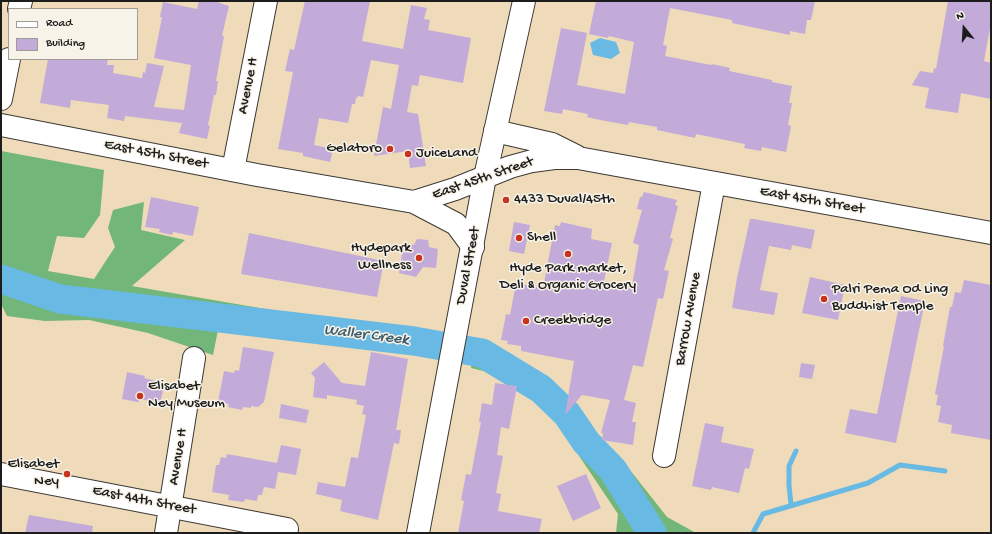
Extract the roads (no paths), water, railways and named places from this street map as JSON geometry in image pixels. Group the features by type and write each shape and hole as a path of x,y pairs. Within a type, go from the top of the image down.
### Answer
{"street":[{"name":"Avenue H","path":"233,170 266,1"},
{"name":"Duval Street","path":"418,533 486,177 524,1"},
{"path":"1,99 9,60"},
{"name":"East 45th Street","path":"1,125 233,170 414,202 510,167 532,161 554,158 578,158 991,233"},
{"path":"495,132 552,144 578,158"},
{"name":"Barrow Avenue","path":"664,456 714,183"},
{"path":"414,202 456,224 473,247"},
{"name":"Avenue H","path":"166,533 194,358"},
{"name":"East 44th Street","path":"1,474 287,529"}],"water":[{"path":"600,38 616,42 620,53 611,59 593,55 590,43"}],"waterway":[{"name":"Waller Creek","path":"1,279 60,299 414,341 482,353 541,389 567,414 586,442 613,470 652,533"},
{"path":"791,505 789,466 796,451"},
{"path":"753,533 763,514 868,483 900,465 945,471"}],"place":[{"name":"Gelatoro","path":"390,149"},
{"name":"JuiceLand","path":"408,154"},
{"name":"4433 Duval/45th","path":"506,200"},
{"name":"Shell","path":"519,238"},
{"name":"Hyde Park market, Deli & Organic Grocery","path":"568,254"},
{"name":"Hydepark Wellness","path":"419,258"},
{"name":"Palri Pema Od Ling Buddhist Temple","path":"824,299"},
{"name":"Creekbridge","path":"526,321"},
{"name":"Elisabet Ney Museum","path":"140,396"},
{"name":"Elisabet Ney","path":"67,474"}]}
